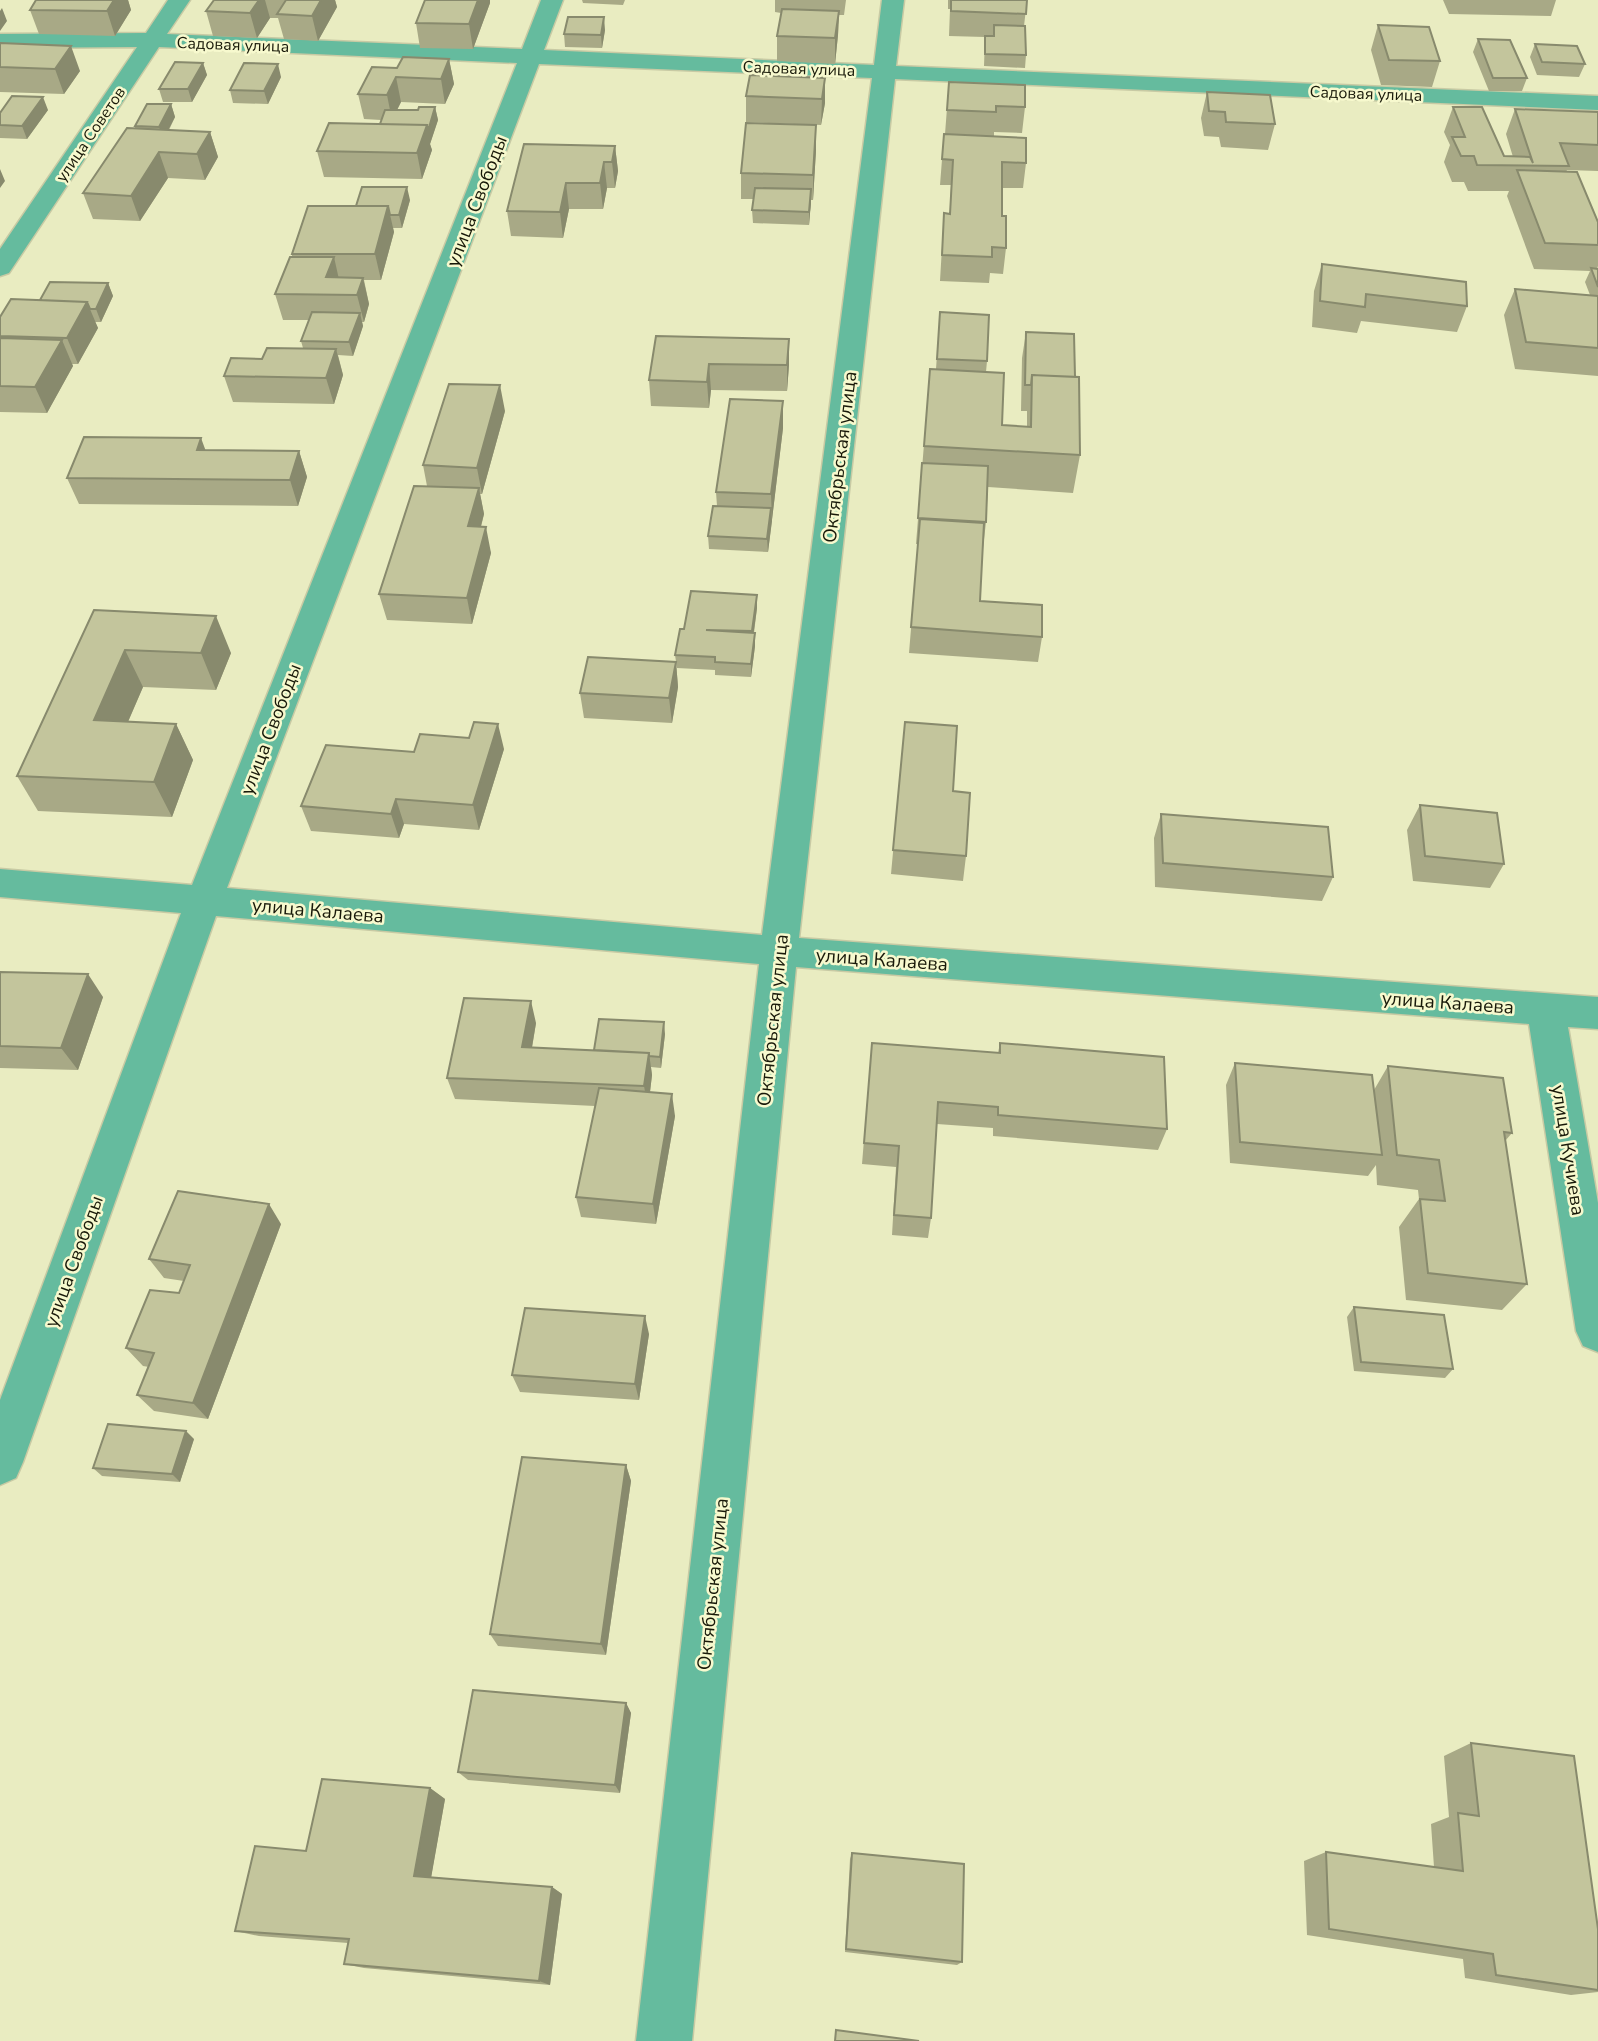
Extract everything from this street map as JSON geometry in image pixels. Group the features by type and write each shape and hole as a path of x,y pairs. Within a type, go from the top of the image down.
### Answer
{"street":[{"name":"улица Советов","path":"0,268 179,0"},
{"name":"улица Свободы","path":"0,1462 204,900 552,0"},
{"name":"Октябрьская улица","path":"664,2041 779,951 893,0"},
{"name":"Садовая улица","path":"0,41 152,40 1598,103"},
{"name":"улица Калаева","path":"0,883 779,951 1598,1013"},
{"name":"улица Кучиева","path":"1546,1010 1598,1331"}],"building":[{"path":"36,0 114,0 107,11 30,10"},
{"path":"214,0 259,0 250,13 206,11"},
{"path":"286,0 321,0 312,16 277,14"},
{"path":"425,0 478,0 469,24 416,23"},
{"path":"951,0 1027,0 1026,14 951,11"},
{"path":"782,9 839,11 835,38 777,36"},
{"path":"568,17 604,17 601,35 564,34"},
{"path":"994,25 1025,26 1026,55 985,54 985,36 994,36"},
{"path":"1378,25 1429,27 1440,61 1389,60"},
{"path":"1478,39 1510,40 1527,78 1493,78"},
{"path":"0,43 71,46 55,69 0,67"},
{"path":"1535,44 1577,46 1585,64 1542,62"},
{"path":"403,57 449,59 441,79 396,77 387,95 358,94 372,67 397,68"},
{"path":"175,62 203,63 188,89 159,89"},
{"path":"244,63 278,64 264,91 230,90"},
{"path":"750,75 825,78 822,99 746,96"},
{"path":"949,82 1025,85 1025,107 996,106 996,112 947,110"},
{"path":"1207,92 1270,95 1275,124 1226,122 1225,112 1209,111"},
{"path":"12,96 43,97 22,126 0,125 0,113"},
{"path":"147,104 171,104 159,127 135,126"},
{"path":"419,107 435,107 428,131 427,125 380,124 385,110 418,110"},
{"path":"1453,107 1482,107 1504,156 1530,157 1533,163 1515,109 1598,112 1598,145 1560,143 1569,166 1477,165 1474,156 1461,156 1452,137 1465,137"},
{"path":"329,123 427,125 417,153 317,151"},
{"path":"746,123 816,125 813,175 741,173"},
{"path":"127,128 210,132 197,154 159,152 131,196 83,193"},
{"path":"944,134 1026,138 1026,163 1002,162 1002,216 1006,216 1006,248 992,247 992,257 942,255 944,213 950,214 953,160 942,159"},
{"path":"524,144 615,146 612,162 604,162 600,183 566,183 560,212 507,211"},
{"path":"1517,170 1577,172 1598,222 1598,245 1545,243"},
{"path":"362,187 407,187 399,215 390,215 388,206 356,206"},
{"path":"755,188 811,189 809,212 752,210"},
{"path":"308,206 388,206 375,254 292,254"},
{"path":"290,257 334,257 326,277 363,278 357,295 275,294"},
{"path":"1322,264 1466,282 1467,306 1366,294 1365,307 1320,301"},
{"path":"1591,268 1598,269 1598,287"},
{"path":"50,282 108,283 96,309 90,309 87,302 40,300"},
{"path":"1515,289 1598,296 1598,348 1526,342"},
{"path":"11,299 87,302 67,338 0,336 0,317"},
{"path":"312,312 360,313 349,342 301,341"},
{"path":"940,312 989,315 987,361 937,359"},
{"path":"1026,332 1074,334 1075,377 1032,375 1031,385 1025,385"},
{"path":"656,336 789,339 787,365 709,364 707,382 649,380"},
{"path":"0,338 62,340 35,387 0,386"},
{"path":"267,348 336,349 326,378 224,376 231,358 262,359"},
{"path":"930,369 1004,373 1002,425 1031,427 1032,375 1079,377 1080,455 924,446"},
{"path":"449,384 500,385 477,468 423,465"},
{"path":"730,399 783,401 771,494 716,492"},
{"path":"84,437 201,438 197,450 299,451 290,480 67,478"},
{"path":"922,463 988,466 986,522 918,518"},
{"path":"414,486 479,488 468,526 486,527 467,598 379,594"},
{"path":"713,506 771,508 767,539 708,536"},
{"path":"920,519 984,523 980,601 1042,605 1042,637 911,627"},
{"path":"691,591 757,595 752,631 706,630 755,633 751,664 715,662 715,657 675,655 680,629 684,629"},
{"path":"94,610 216,616 201,653 125,650 94,720 176,724 154,782 17,776"},
{"path":"588,657 676,662 669,698 580,693"},
{"path":"474,722 498,724 473,805 396,799 391,814 301,806 326,745 414,752 420,734 469,738"},
{"path":"905,722 957,726 953,791 970,793 966,856 893,850"},
{"path":"1420,805 1497,813 1504,864 1425,856"},
{"path":"1161,814 1328,827 1333,877 1163,863"},
{"path":"0,972 88,974 61,1048 0,1046"},
{"path":"464,998 531,1001 522,1047 649,1053 644,1086 447,1078"},
{"path":"599,1019 664,1022 660,1057 649,1056 649,1053 594,1050"},
{"path":"872,1043 1000,1053 1000,1043 1164,1057 1167,1129 998,1115 998,1107 938,1102 931,1218 894,1215 899,1146 864,1143"},
{"path":"1235,1063 1372,1075 1382,1155 1240,1142"},
{"path":"1388,1066 1503,1078 1512,1133 1504,1132 1527,1284 1428,1273 1420,1199 1445,1201 1439,1160 1397,1155"},
{"path":"599,1088 672,1094 653,1204 576,1197"},
{"path":"178,1191 269,1204 193,1403 137,1395 154,1353 126,1348 150,1290 179,1293 190,1265 149,1259"},
{"path":"1354,1307 1444,1315 1453,1369 1361,1362"},
{"path":"525,1308 645,1316 635,1384 512,1375"},
{"path":"108,1424 186,1431 172,1474 93,1468"},
{"path":"522,1457 626,1465 601,1644 490,1634"},
{"path":"473,1690 626,1703 615,1785 458,1772"},
{"path":"1471,1743 1574,1756 1598,1929 1598,1990 1496,1975 1493,1954 1329,1929 1326,1852 1463,1871 1458,1813 1479,1816"},
{"path":"322,1779 430,1788 414,1876 552,1887 539,1981 344,1964 349,1939 235,1931 255,1846 306,1851"},
{"path":"852,1853 964,1864 962,1962 846,1949"},
{"path":"836,2030 919,2041 835,2041"}]}
